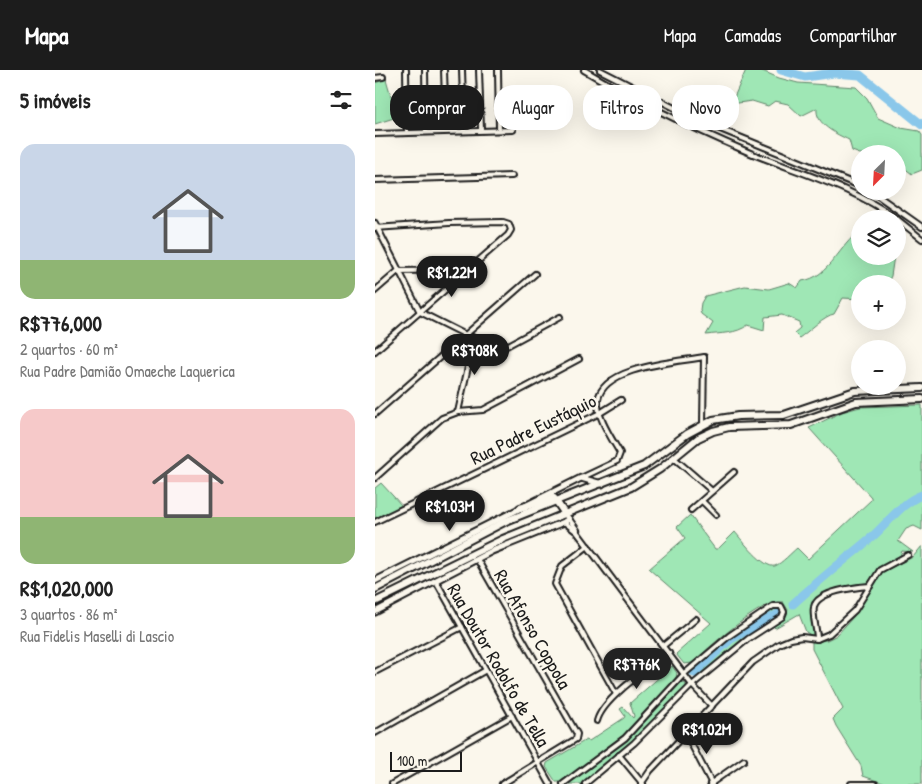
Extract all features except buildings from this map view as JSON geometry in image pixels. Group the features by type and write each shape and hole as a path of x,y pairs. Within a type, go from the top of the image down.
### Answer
{"main road":[{"path":"375,589 483,532 653,462 687,434 703,424 733,416 784,415 855,391 922,388"},
{"path":"375,602 503,539 566,518 636,484 674,458 698,438 720,429 791,425 856,402 922,399"},
{"path":"520,508 554,498 557,500 566,518"}],"street":[{"path":"406,70 407,132"},
{"path":"425,70 426,132"},
{"path":"444,70 446,131"},
{"path":"462,70 462,85"},
{"path":"479,70 480,85"},
{"path":"498,70 498,85"},
{"path":"584,70 634,98 695,128 748,152 839,185 871,201 884,210"},
{"path":"600,70 698,120 851,182"},
{"path":"375,78 383,77"},
{"path":"375,134 464,130"},
{"path":"375,180 512,176"},
{"path":"884,200 920,226 914,231"},
{"path":"375,351 419,312 471,270 509,235 511,230 509,224 503,222 376,226 419,312 499,351"},
{"path":"906,225 922,239"},
{"path":"375,291 398,272 471,270"},
{"path":"375,414 469,336 535,274"},
{"path":"468,367 560,317"},
{"path":"457,412 468,367 469,336"},
{"path":"375,581 617,461 619,453 600,413 598,401 601,389 611,379 627,371 704,357 703,424"},
{"path":"375,478 442,418 457,412 483,410 579,359"},
{"name":"Rua Padre Eustáquio","path":"375,522 600,413 621,400"},
{"path":"674,458 712,491"},
{"path":"691,510 734,472"},
{"path":"581,478 602,484"},
{"path":"702,501 716,515"},
{"path":"375,612 477,560 566,518 669,653 691,685 712,706"},
{"path":"587,546 561,566 555,584 616,694"},
{"path":"619,755 642,783 650,771 753,662 779,644 802,637 817,639 829,634 855,610 880,570 908,554"},
{"name":"Rua Afonso Coppola","path":"477,560 577,734 576,739 539,762"},
{"name":"Rua Doutor Rodolfo de Tella","path":"436,581 550,784"},
{"path":"817,639 814,607 817,602 840,589 870,586"},
{"path":"563,784 625,738 684,674 729,636 773,606 781,606 784,612 782,617 748,639 691,685 619,755 585,784"},
{"path":"663,646 696,618"},
{"path":"375,672 462,627"},
{"path":"597,721 602,709 616,694 669,653"},
{"path":"375,733 486,670"},
{"path":"392,784 512,716"},
{"path":"685,734 711,784 744,760"},
{"path":"502,784 539,762"},
{"path":"851,784 875,784"}],"green space":[{"path":"746,70 760,70 798,83 856,87 867,98 878,118 901,128 919,131 922,135 922,170 912,174 906,169 906,145 851,145 851,147 849,140 823,124 817,114 817,108 801,116 788,104 775,101 768,106 752,101 739,103 739,86"},
{"path":"386,79 390,93 390,119 375,124 375,83"},
{"path":"851,239 851,265 893,265 891,275 851,275 851,298 843,298 834,314 821,320 799,338 794,333 800,328 799,322 782,315 765,317 764,330 748,325 733,332 706,335 713,323 701,314 701,303 705,296 745,286 769,289 789,283 797,288 802,281 812,278 827,267"},
{"path":"922,405 922,530 914,526 906,529 898,541 913,552 902,551 899,558 886,563 867,583 851,585 823,595 812,606 815,632 812,636 806,632 799,614 775,628 773,626 783,620 788,610 783,602 774,602 736,625 692,663 684,664 676,654 711,623 649,569 685,538 677,527 690,515 715,549 718,549 735,532 759,559 770,566 778,565 797,548 808,559 871,500 871,497 809,428 842,412 860,407"},
{"path":"381,483 404,508 375,523 375,488"},
{"path":"922,546 922,784 886,784 863,776 861,766 836,726 833,719 843,709 812,649 812,641 827,640 837,635 854,616 882,572 913,557"},
{"path":"774,608 778,610 777,617 741,640 697,678 691,672 724,643"},
{"path":"672,666 677,673 676,678 626,733 561,782 556,782 546,767 547,763 586,740 589,741 624,718 625,716 620,709 623,707 633,718 630,703"},
{"path":"682,682 686,684 686,688 635,740 583,784 568,784 628,738"}],"waterway":[{"path":"781,70 805,77 834,73 860,75 922,125"},
{"path":"793,604 872,537 902,508 922,495"},
{"path":"694,673 731,639 780,613"}]}
